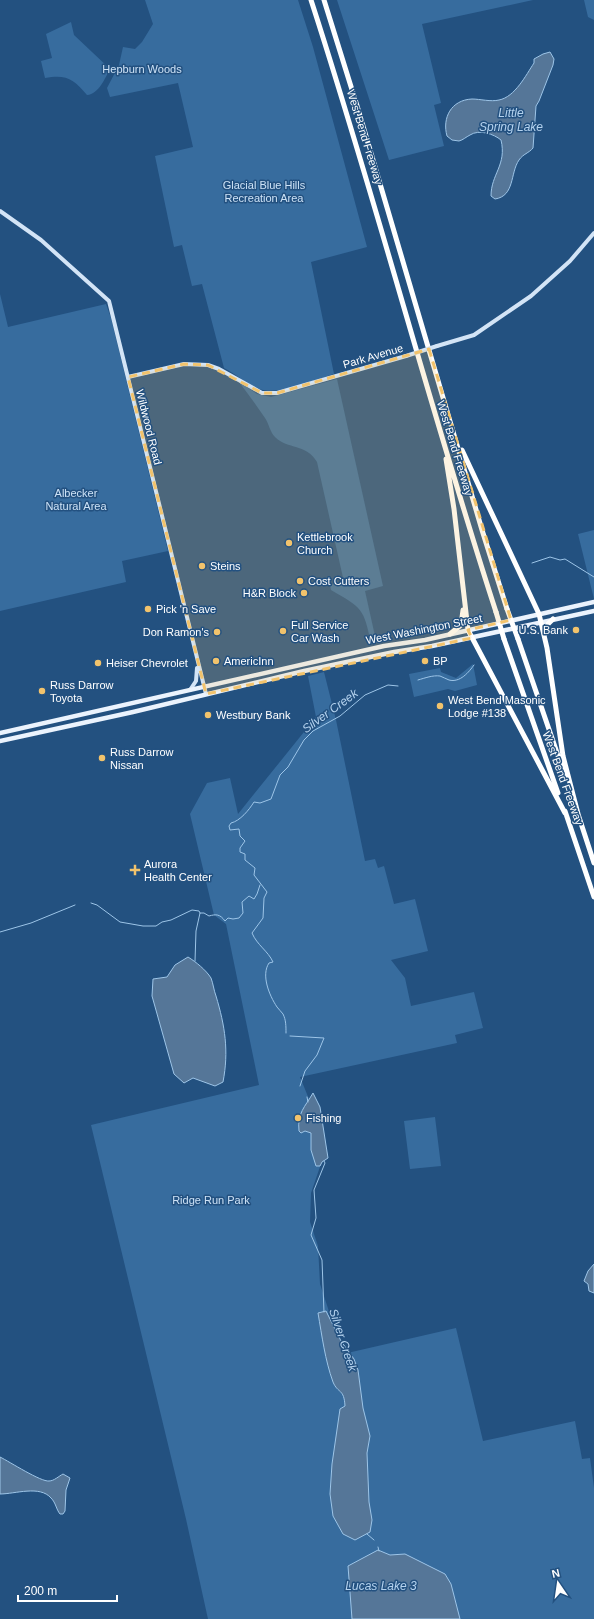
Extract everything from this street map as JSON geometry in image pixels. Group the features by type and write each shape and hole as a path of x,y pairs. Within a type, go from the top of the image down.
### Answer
{"highway":[{"name":"West Bend Freeway","path":"311,0 348,113 444,444 504,639 594,897"},
{"name":"West Bend Freeway","path":"324,0 358,108 482,530 594,863"},
{"path":"455,437 542,622 563,756 578,814"},
{"path":"444,444 454,509 468,630 565,813"},
{"path":"450,634 460,625 464,605"},
{"path":"545,635 548,624 553,620"}],"main road":[{"name":"West Washington Street","path":"0,733 384,646 450,634 594,602"},
{"name":"West Washington Street","path":"0,741 394,652 472,638 594,610"}],"street":[{"name":"Wildwood Road","path":"0,211 41,240 109,301 206,694"},
{"name":"Park Avenue","path":"128,377 184,364 202,364 219,369 262,393 277,394 406,356 474,334 531,296 570,261 594,232"},
{"path":"190,690 196,680 198,664"}],"highlighted area":[{"path":"429,349 511,620 468,630 472,638 206,694 128,377 184,364 208,365 262,393 277,393"}],"green space":[{"name":"Glacial Blue Hills Recreation Area","path":"145,0 298,0 313,47 367,247 311,262 334,374 286,389 267,391 254,387 224,368 202,284 192,286 182,245 174,247 155,156 193,147 178,83 110,97 107,88 119,65 123,47 135,49 142,42 153,24"},
{"path":"337,0 533,0 422,24 441,103 434,105 444,146 389,160"},
{"path":"584,0 594,0 594,20 588,17"},
{"path":"71,22 74,35 110,69 98,89 87,95 78,85 69,79 64,77 45,78 41,61 52,58 46,34"},
{"name":"Albecker Natural Area","path":"0,294 8,327 106,304 111,318 168,551 122,561 126,582 0,611"},
{"path":"337,379 383,586 365,591 375,636 379,642 371,644 366,623 360,610 331,590 330,585 344,582 317,462 308,452 286,444 275,437 256,404 239,382 257,394 271,397"},
{"path":"594,530 594,599 578,534"},
{"path":"473,664 477,685 455,691 448,689 414,697 409,674 440,668 441,672 456,678"},
{"name":"Ridge Run Park","path":"324,672 336,720 365,861 375,859 378,868 384,866 394,904 415,899 428,951 391,960 405,978 411,1006 474,992 483,1028 455,1035 457,1043 300,1077 311,1104 324,1155 311,1193 310,1222 318,1246 320,1284 343,1354 456,1328 483,1441 575,1421 582,1459 590,1458 594,1488 594,1619 208,1619 186,1519 91,1125 259,1085 226,924 214,915 190,814 207,783 230,778 238,814 316,717 308,676"},
{"path":"435,1117 441,1166 410,1169 404,1121"}],"water":[{"name":"Little Spring Lake","path":"550,52 554,59 553,65 536,106 533,148 522,156 516,165 509,189 501,197 495,199 491,196 493,181 502,156 501,140 490,134 478,132 459,141 452,140 447,136 447,117 454,106 465,100 472,99 496,101 510,95 524,79 534,63 534,59"},
{"path":"188,957 201,966 211,978 222,1018 226,1049 225,1071 223,1082 215,1086 193,1078 184,1083 174,1074 152,996 153,979 167,977 175,965"},
{"path":"313,1093 320,1107 328,1158 322,1162 320,1166 316,1166 311,1150 311,1133 305,1131 301,1133 299,1131 300,1115"},
{"path":"594,1264 594,1293 589,1291 588,1284 584,1281 588,1271"},
{"path":"326,1311 341,1341 354,1359 358,1370 363,1408 370,1436 367,1453 369,1502 372,1520 370,1532 355,1540 343,1534 333,1516 330,1494 332,1464 340,1409 345,1406 342,1394 333,1382 324,1348 318,1313"},
{"path":"0,1457 45,1480 53,1480 63,1474 70,1478 66,1490 65,1511 63,1514 60,1514 51,1498 40,1492 27,1491 0,1494"},
{"name":"Lucas Lake 3","path":"378,1550 390,1555 405,1554 445,1574 451,1584 460,1619 352,1619 348,1566"}],"waterway":[{"name":"Silver Creek","path":"532,563 550,557 560,560 565,559 594,577"},
{"name":"Silver Creek","path":"418,680 437,676 453,681 457,680 467,674 474,665"},
{"name":"Silver Creek","path":"286,1033 284,1016 271,997 267,985 267,968 269,963 273,962 252,933 263,918 264,898 267,892 254,875 255,868 245,860 245,854 240,852 240,848 245,841 240,836 239,829 230,830 229,826 231,823 244,815 254,802 260,803 271,799 280,775 288,767 304,740 313,731 340,716 365,695 388,685 398,686"},
{"path":"195,961 196,931 200,913 204,913 209,916 218,915 225,921 228,918 239,918 243,913 242,902 249,896 254,899 260,885"},
{"path":"91,903 97,905 120,922 143,926 156,926 162,922 171,920 192,910 199,911 200,913"},
{"path":"0,932 31,923 75,905"},
{"name":"Silver Creek","path":"290,1036 324,1038 317,1055 305,1071 300,1086"},
{"name":"Silver Creek","path":"307,1097 308,1102"},
{"name":"Silver Creek","path":"324,1161 325,1163 314,1190 316,1218 311,1235 322,1260 324,1312"},
{"name":"Silver Creek","path":"367,1534 374,1540"},
{"name":"Silver Creek","path":"378,1547 379,1551"}],"place":[{"name":"Kettlebrook Church","path":"289,543"},
{"name":"Steins","path":"202,566"},
{"name":"Cost Cutters","path":"300,581"},
{"name":"H&R Block","path":"304,593"},
{"name":"Pick 'n Save","path":"148,609"},
{"name":"U.S. Bank","path":"576,630"},
{"name":"Full Service Car Wash","path":"283,631"},
{"name":"Don Ramon's","path":"217,632"},
{"name":"AmericInn","path":"216,661"},
{"name":"BP","path":"425,661"},
{"name":"Heiser Chevrolet","path":"98,663"},
{"name":"Russ Darrow Toyota","path":"42,691"},
{"name":"West Bend Masonic Lodge #138","path":"440,706"},
{"name":"Westbury Bank","path":"208,715"},
{"name":"Russ Darrow Nissan","path":"102,758"},
{"name":"Aurora Health Center","path":"135,870"},
{"name":"Fishing","path":"298,1118"}],"park label":[{"name":"Hepburn Woods","path":"142,69"}]}
